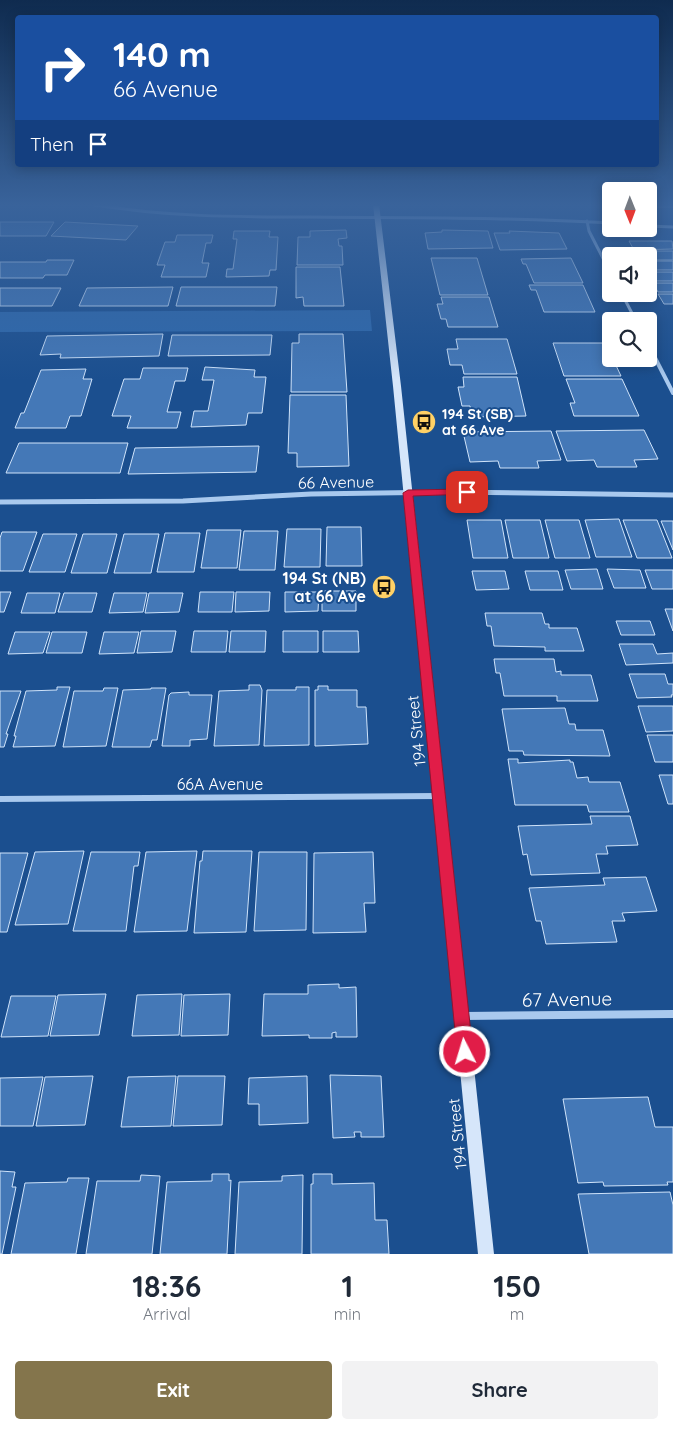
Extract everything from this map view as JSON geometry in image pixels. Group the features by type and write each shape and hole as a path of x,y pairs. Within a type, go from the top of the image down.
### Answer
{"street":[{"name":"194 Street","path":"383,263 391,325 486,1254"},
{"path":"657,362 673,393"},
{"name":"66 Avenue","path":"0,502 183,501 311,494 673,495"},
{"name":"66A Avenue","path":"0,799 440,796"},
{"name":"67 Avenue","path":"462,1016 673,1014"}],"shaded area":[{"path":"370,310 372,331 0,332 0,312"}],"building":[{"path":"0,263 73,263 67,275 45,275 43,278 0,278"},
{"path":"158,263 209,263 206,277 161,277 165,265 157,265"},
{"path":"234,263 276,263 276,270 270,270 269,276 226,277 227,269 233,269"},
{"path":"297,263 343,263 343,265 297,265"},
{"path":"432,263 478,263 488,295 440,295"},
{"path":"522,263 573,263 583,283 534,283 526,264"},
{"path":"657,263 673,263 673,270 657,270"},
{"path":"296,267 340,267 344,306 304,306 303,297 296,298"},
{"path":"657,272 673,272 673,281 657,281"},
{"path":"657,283 673,283 673,292 658,292"},
{"path":"529,285 583,285 595,312 544,312 536,290 531,290"},
{"path":"173,287 168,306 79,306 87,288"},
{"path":"181,287 277,287 275,306 176,306"},
{"path":"0,288 61,288 52,306 0,306"},
{"path":"658,294 673,294 673,304 664,304"},
{"path":"441,297 489,297 498,327 448,327 446,319 441,319 437,304 443,304"},
{"path":"163,334 159,356 60,358 61,354 40,355 47,336"},
{"path":"299,334 343,334 347,392 291,392 292,343 299,343"},
{"path":"172,335 272,335 270,355 168,356"},
{"path":"456,339 507,339 517,374 464,374 462,365 450,365 447,349 458,349"},
{"path":"553,343 602,343 602,367 617,367 621,376 564,376"},
{"path":"205,367 255,370 254,377 266,377 262,413 248,413 246,425 191,427 194,411 208,411 214,380 202,380"},
{"path":"143,368 188,368 185,381 175,381 167,412 181,412 177,428 127,428 131,416 112,416 124,379 140,379"},
{"path":"86,369 83,379 92,379 81,416 70,416 66,428 15,428 21,413 24,413 41,370"},
{"path":"463,377 517,377 526,416 472,417 470,406 462,406 458,387 464,387"},
{"path":"566,379 622,379 639,416 574,416 570,403 575,403"},
{"path":"290,395 346,395 349,466 297,467 297,453 288,453"},
{"path":"644,430 658,459 634,460 637,467 597,467 594,460 567,461 556,431"},
{"path":"551,431 561,460 537,461 539,468 500,468 498,461 470,462 463,432"},
{"path":"19,443 128,443 120,473 6,473"},
{"path":"259,446 256,472 128,474 135,448"},
{"path":"619,519 632,557 596,557 585,520"},
{"path":"467,520 501,520 508,558 473,558"},
{"path":"505,520 540,520 549,558 513,558"},
{"path":"545,520 579,520 590,558 555,558"},
{"path":"623,520 657,520 672,558 637,558"},
{"path":"661,521 673,521 673,550"},
{"path":"327,527 361,527 362,566 326,566"},
{"path":"287,529 321,529 320,567 284,567"},
{"path":"207,530 241,530 237,568 201,568"},
{"path":"244,531 278,531 275,570 239,570"},
{"path":"2,532 37,532 23,571 0,571 0,538"},
{"path":"165,533 200,533 194,572 157,572"},
{"path":"43,534 77,534 65,572 29,572"},
{"path":"83,534 117,534 107,573 71,573"},
{"path":"124,534 159,534 151,573 114,573"},
{"path":"597,569 603,589 571,589 565,570"},
{"path":"607,569 640,570 646,588 614,588"},
{"path":"645,570 673,570 673,589 652,589"},
{"path":"472,571 505,571 509,589 476,590"},
{"path":"525,571 558,571 563,590 530,590"},
{"path":"322,591 356,591 356,611 322,611"},
{"path":"0,592 11,592 4,612 0,612"},
{"path":"200,592 234,592 232,612 198,612"},
{"path":"236,592 270,592 269,611 235,612"},
{"path":"285,592 319,592 318,611 285,612"},
{"path":"27,593 60,593 55,613 21,613"},
{"path":"64,593 97,593 92,612 58,612"},
{"path":"114,593 147,593 143,612 109,613"},
{"path":"149,593 183,593 179,612 145,613"},
{"path":"665,609 673,609 673,631"},
{"path":"485,613 542,613 545,624 549,624 549,628 577,628 584,651 545,651 545,647 494,646 491,626 487,626"},
{"path":"616,621 650,621 655,635 621,635"},
{"path":"141,631 176,631 172,652 137,653"},
{"path":"194,631 228,631 226,652 191,652"},
{"path":"231,631 266,631 265,652 229,652"},
{"path":"283,631 318,631 318,652 283,652"},
{"path":"323,631 358,631 359,652 323,652"},
{"path":"15,632 50,632 43,653 8,654"},
{"path":"52,632 87,632 82,653 46,653"},
{"path":"104,632 139,632 134,653 99,654"},
{"path":"619,644 653,644 657,654 673,653 673,663 626,665"},
{"path":"494,659 554,659 556,672 561,671 561,675 591,675 598,701 557,701 557,696 504,696 500,673 496,673"},
{"path":"629,674 665,674 668,684 673,684 672,697 637,698"},
{"path":"249,685 260,685 262,690 259,745 214,746 219,691 249,690"},
{"path":"318,686 328,686 328,690 357,690 357,707 366,707 368,744 315,746 315,690 318,690"},
{"path":"57,687 70,687 55,746 13,747 16,736 14,736 26,691 57,690"},
{"path":"296,687 309,687 309,745 264,746 267,690 296,690"},
{"path":"104,688 118,688 106,746 63,747 74,691 103,691"},
{"path":"166,688 157,740 152,740 150,747 112,747 123,690"},
{"path":"0,691 21,691 6,734 8,734 4,747 0,747"},
{"path":"189,692 189,695 212,695 207,739 190,740 190,746 162,746 169,695 171,693"},
{"path":"638,706 673,706 673,731 646,732"},
{"path":"565,708 569,724 575,724 576,730 603,730 610,756 524,755 523,751 509,751 502,709"},
{"path":"647,735 673,735 673,762 655,762"},
{"path":"508,759 518,759 518,763 570,760 570,762 573,762 577,778 588,777 589,782 620,782 629,812 589,812 587,805 515,805"},
{"path":"659,775 673,775 673,804 668,804"},
{"path":"590,816 630,816 638,845 606,846 608,854 596,854 600,873 531,875 527,854 523,855 518,826 592,824"},
{"path":"84,851 68,924 15,925 35,852"},
{"path":"197,851 187,931 134,932 146,852"},
{"path":"203,851 252,851 246,932 194,933 200,861 202,861"},
{"path":"91,852 140,852 138,866 134,866 126,931 73,931"},
{"path":"259,852 307,852 306,930 254,931"},
{"path":"373,852 375,903 364,903 366,932 313,933 314,853"},
{"path":"0,853 28,853 7,932 0,932"},
{"path":"646,877 657,911 622,913 625,921 612,921 617,942 546,944 541,921 536,921 529,888 605,885 603,878"},
{"path":"339,984 339,988 356,987 357,1037 336,1037 336,1032 332,1033 332,1038 309,1038 309,1035 262,1036 264,994 308,994 308,985"},
{"path":"106,994 99,1035 50,1036 58,995"},
{"path":"182,994 179,1035 132,1036 137,995"},
{"path":"230,994 228,1035 181,1036 184,995"},
{"path":"11,996 56,996 48,1036 1,1037"},
{"path":"330,1075 381,1076 384,1137 361,1137 361,1132 354,1132 355,1137 333,1138"},
{"path":"93,1076 85,1125 36,1126 45,1077"},
{"path":"176,1076 171,1126 121,1127 128,1077"},
{"path":"178,1076 225,1076 222,1125 173,1126"},
{"path":"307,1076 308,1123 259,1125 259,1104 248,1104 249,1078"},
{"path":"43,1077 33,1126 0,1126 0,1078"},
{"path":"648,1097 655,1127 673,1127 673,1182 667,1182 668,1185 604,1186 603,1182 578,1183 563,1099"},
{"path":"0,1171 15,1172 12,1187 16,1187 2,1254 0,1254"},
{"path":"212,1174 229,1174 229,1181 231,1180 227,1254 160,1254 167,1182 212,1181"},
{"path":"313,1174 332,1174 332,1184 374,1183 375,1220 387,1220 389,1254 311,1254 311,1184 313,1184"},
{"path":"141,1175 160,1176 152,1254 86,1254 97,1181 140,1181"},
{"path":"303,1175 302,1254 235,1254 239,1182 282,1181 282,1176"},
{"path":"68,1178 89,1178 76,1254 11,1254 25,1183 67,1182"},
{"path":"670,1192 673,1205 673,1254 589,1254 578,1194"}],"place":[{"name":"194 St (SB) at 66 Ave","path":"424,422"},
{"name":"194 St (NB) at 66 Ave","path":"384,587"}],"route":[{"path":"465,1052 408,493 467,492"}]}
